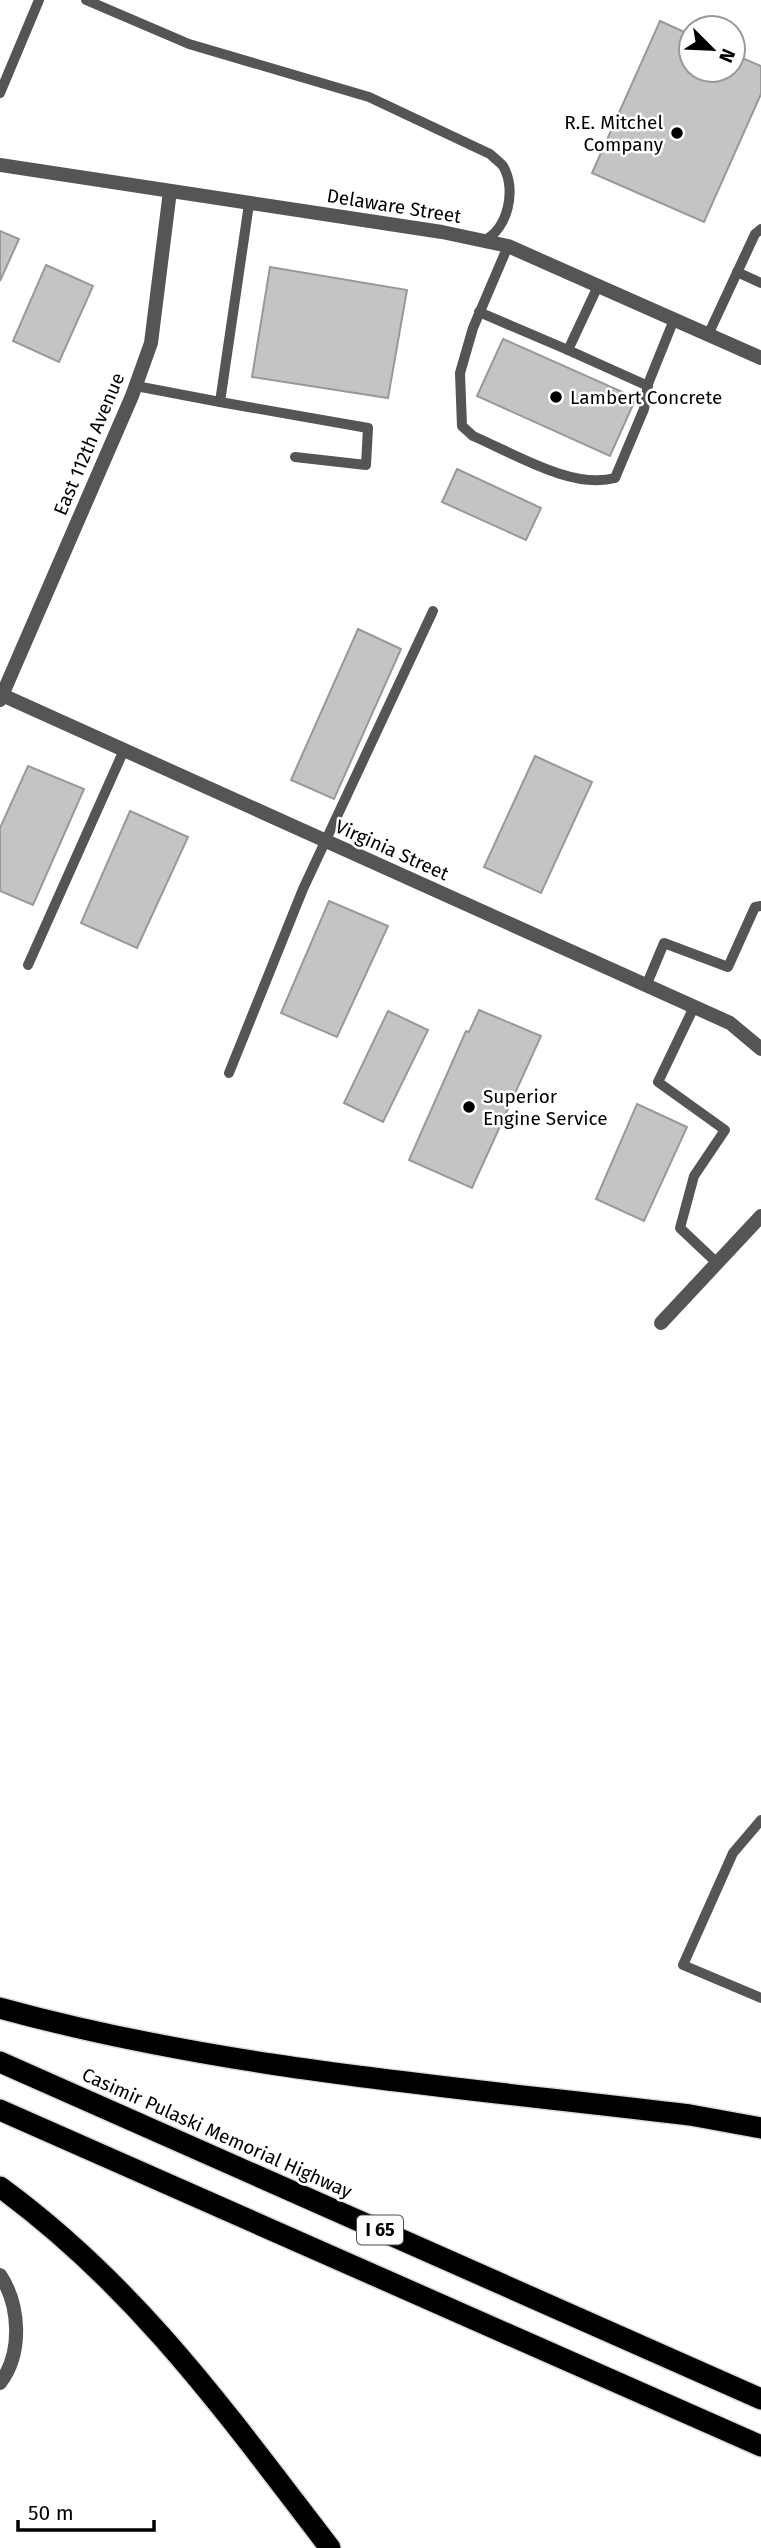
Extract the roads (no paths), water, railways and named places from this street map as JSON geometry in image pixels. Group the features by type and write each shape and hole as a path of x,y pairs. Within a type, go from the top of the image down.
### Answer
{"highway":[{"path":"0,2008 86,2030 215,2056 690,2115 761,2128"},
{"name":"Casimir Pulaski Memorial Highway","path":"0,2062 761,2399"},
{"name":"I 65","path":"0,2110 761,2446"},
{"path":"0,2187 65,2238 153,2323 195,2372 330,2548"}],"street":[{"name":"Delaware Street","path":"0,165 508,246 673,322 761,358"},
{"name":"East 112th Avenue","path":"1,698 136,386 151,343 170,191"},
{"name":"Virginia Street","path":"1,698 124,750 730,1023 761,1049"},
{"path":"661,1324 761,1216"},
{"path":"0,2275 11,2298 16,2321 10,2363 0,2384"}],"lane":[{"path":"0,93 39,0"},
{"path":"86,0 189,44 369,97 490,154 503,166 509,194 503,224 493,237 483,241"},
{"path":"220,402 249,204"},
{"path":"708,335 755,234 761,229"},
{"path":"508,246 479,312 460,373 462,426 473,436 566,476 597,483 615,478 644,409 648,386 673,322"},
{"path":"737,272 761,283"},
{"path":"568,350 598,286"},
{"path":"479,312 648,386"},
{"path":"136,386 368,428 366,465 295,457"},
{"path":"229,1073 303,889 433,611"},
{"path":"28,965 124,750"},
{"path":"646,986 664,943 728,967 755,907 761,906"},
{"path":"694,1007 658,1082 725,1130 694,1176 680,1228 717,1263"},
{"path":"761,1820 733,1853 683,1965 761,1998"}],"place":[{"name":"R.E. Mitchel Company","path":"677,133"},
{"name":"Lambert Concrete","path":"556,397"},
{"name":"Superior Engine Service","path":"469,1107"}]}
